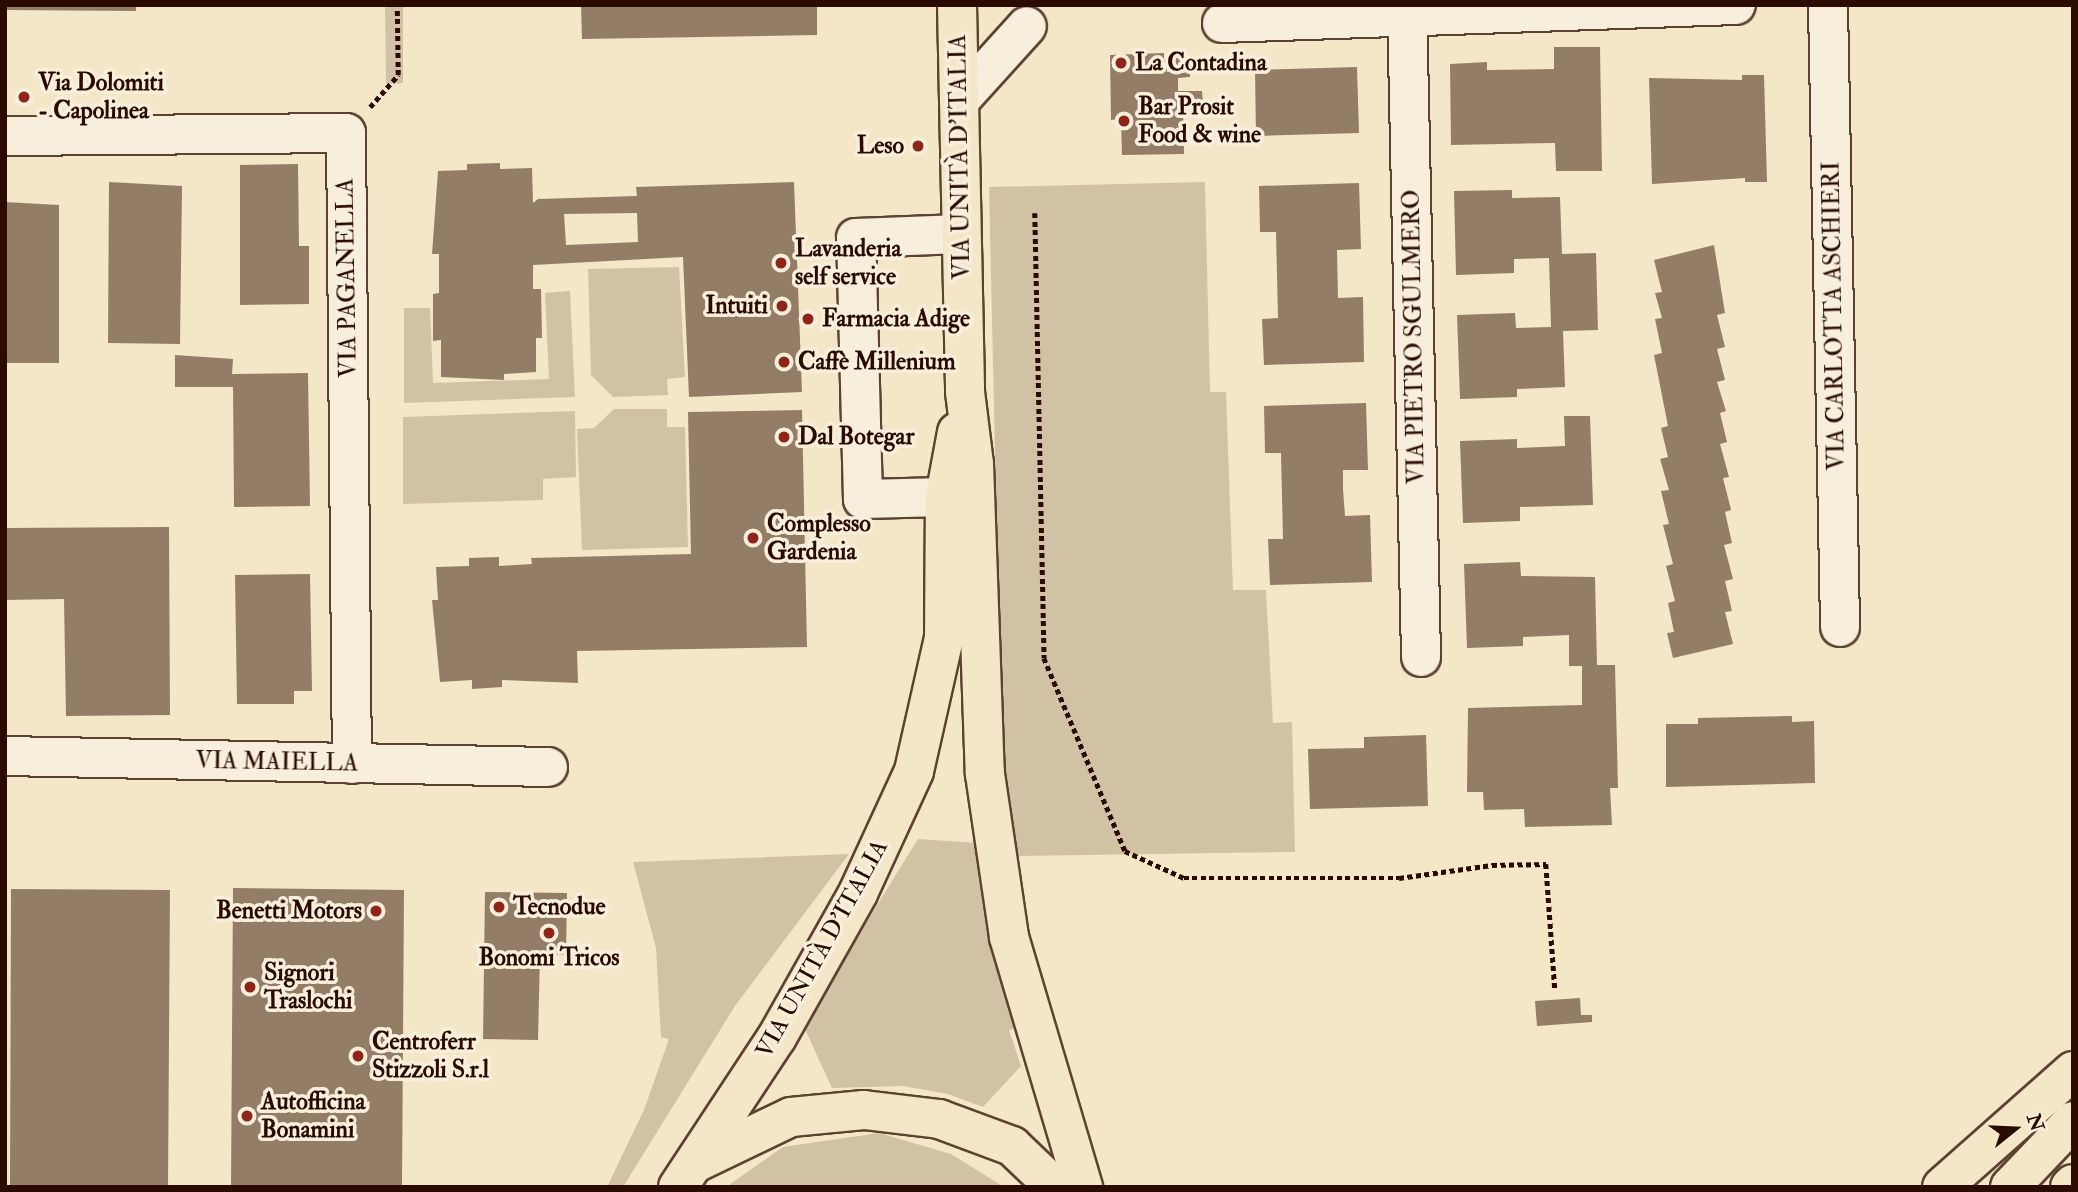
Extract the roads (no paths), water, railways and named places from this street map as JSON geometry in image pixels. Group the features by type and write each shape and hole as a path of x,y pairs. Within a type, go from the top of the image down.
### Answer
{"main road":[{"name":"VIA UNITÀ D'ITALIA","path":"957,5 965,392 974,464 985,774 1009,937 1083,1187"},
{"name":"VIA UNITÀ D'ITALIA","path":"686,1175 777,1037 858,893 914,771 944,638 945,497 965,392"},
{"path":"1942,1187 2073,1071"},
{"name":"VIA UNITÀ D'ITALIA","path":"686,1175 791,1117 864,1110 939,1119 1012,1146 1055,1187"},
{"path":"2010,1187 2073,1121"}],"street":[{"path":"1222,23 1408,11 1736,5"},
{"name":"VIA CARLOTTA ASCHIERI","path":"1828,5 1840,627"},
{"name":"VIA PIETRO SGULMERO","path":"1408,11 1420,657"},
{"path":"961,99 1027,26"},
{"name":"VIA PAGANELLA","path":"5,136 346,134 352,764"},
{"path":"945,497 863,499 856,238 961,234"},
{"name":"VIA MAIELLA","path":"5,756 548,767"}],"place":[{"name":"La Contadina","path":"1121,63"},
{"name":"Via Dolomiti - Capolinea","path":"24,97"},
{"name":"Bar Prosit Food & wine","path":"1124,121"},
{"name":"Leso","path":"918,146"},
{"name":"Lavanderia self service","path":"781,263"},
{"name":"Intuiti","path":"782,306"},
{"name":"Farmacia Adige","path":"808,319"},
{"name":"Caffè Millenium","path":"784,362"},
{"name":"Dal Botegar","path":"784,437"},
{"name":"Complesso Gardenia","path":"753,538"},
{"name":"Tecnodue","path":"499,907"},
{"name":"Benetti Motors","path":"376,911"},
{"name":"Bonomi Tricos","path":"549,933"},
{"name":"Signori Traslochi","path":"250,987"},
{"name":"Centroferr Stizzoli S.r.l","path":"358,1056"},
{"name":"Autofficina Bonamini","path":"247,1116"}]}
